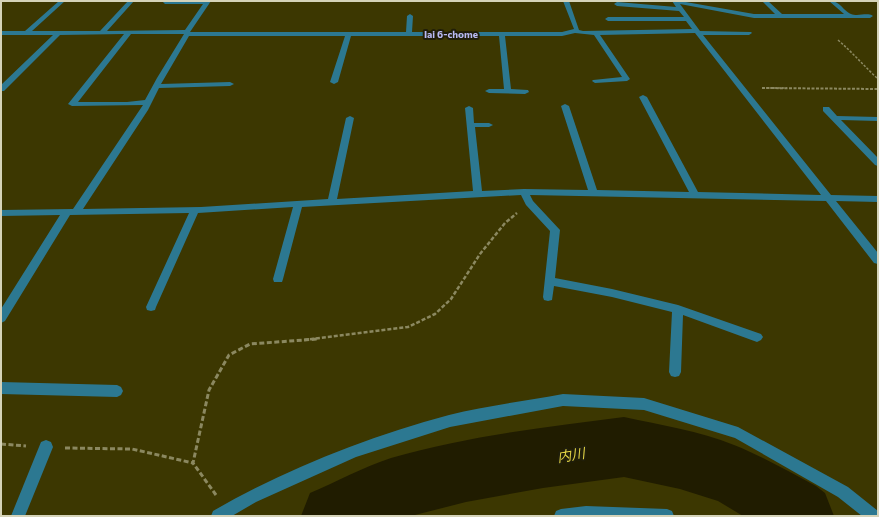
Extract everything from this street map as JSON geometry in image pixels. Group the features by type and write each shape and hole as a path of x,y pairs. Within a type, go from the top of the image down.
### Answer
{"street":[{"path":"26,33 62,1"},
{"path":"102,32 131,1"},
{"path":"165,1 164,2 208,2"},
{"path":"566,1 576,26 575,31"},
{"path":"765,1 780,16"},
{"path":"832,1 850,16"},
{"path":"1,318 5,304 71,212 128,137 187,33 208,2"},
{"path":"617,4 677,4 754,16 870,16"},
{"path":"677,4 697,32 878,260"},
{"path":"409,35 410,16"},
{"path":"608,18 687,19"},
{"path":"1,33 129,32 348,35 562,34 575,31 596,33 749,33"},
{"path":"129,32 72,104 126,104 148,102"},
{"path":"1,88 58,33"},
{"path":"595,81 626,79 596,33"},
{"path":"334,82 348,35"},
{"path":"502,35 508,92"},
{"path":"156,86 230,84"},
{"path":"488,92 525,92"},
{"path":"643,97 695,195"},
{"path":"565,106 593,193"},
{"path":"469,108 478,194"},
{"path":"826,109 878,163"},
{"path":"332,202 350,118"},
{"path":"835,118 878,119"},
{"path":"471,125 489,125"},
{"path":"1,213 195,210 524,192 878,199"},
{"path":"524,192 532,206 555,230 551,281 548,297"},
{"path":"278,279 298,204"},
{"path":"151,307 195,210"},
{"path":"551,281 612,293 678,309 757,337"},
{"path":"675,372 678,309"},
{"path":"1,388 117,391"},
{"path":"223,513 251,497 355,451 450,421 563,400 644,404 738,433 843,492 873,516"},
{"path":"18,516 46,448"},
{"path":"560,516 586,513 667,516"}],"path":[{"path":"838,40 857,56 863,65 878,79"},
{"path":"742,88 878,89"},
{"path":"223,513 193,463 209,390 229,355 250,344 326,338 408,327 435,314 451,299 480,254 505,222 518,212 532,206"},
{"path":"1,444 46,448 132,449 193,463"}],"waterway":[{"name":"内川","path":"333,516 390,490 466,471 543,458 624,447 680,459 732,475 793,509 802,516"}],"district":[{"name":"Iai 6-chome","path":"451,34"}]}
